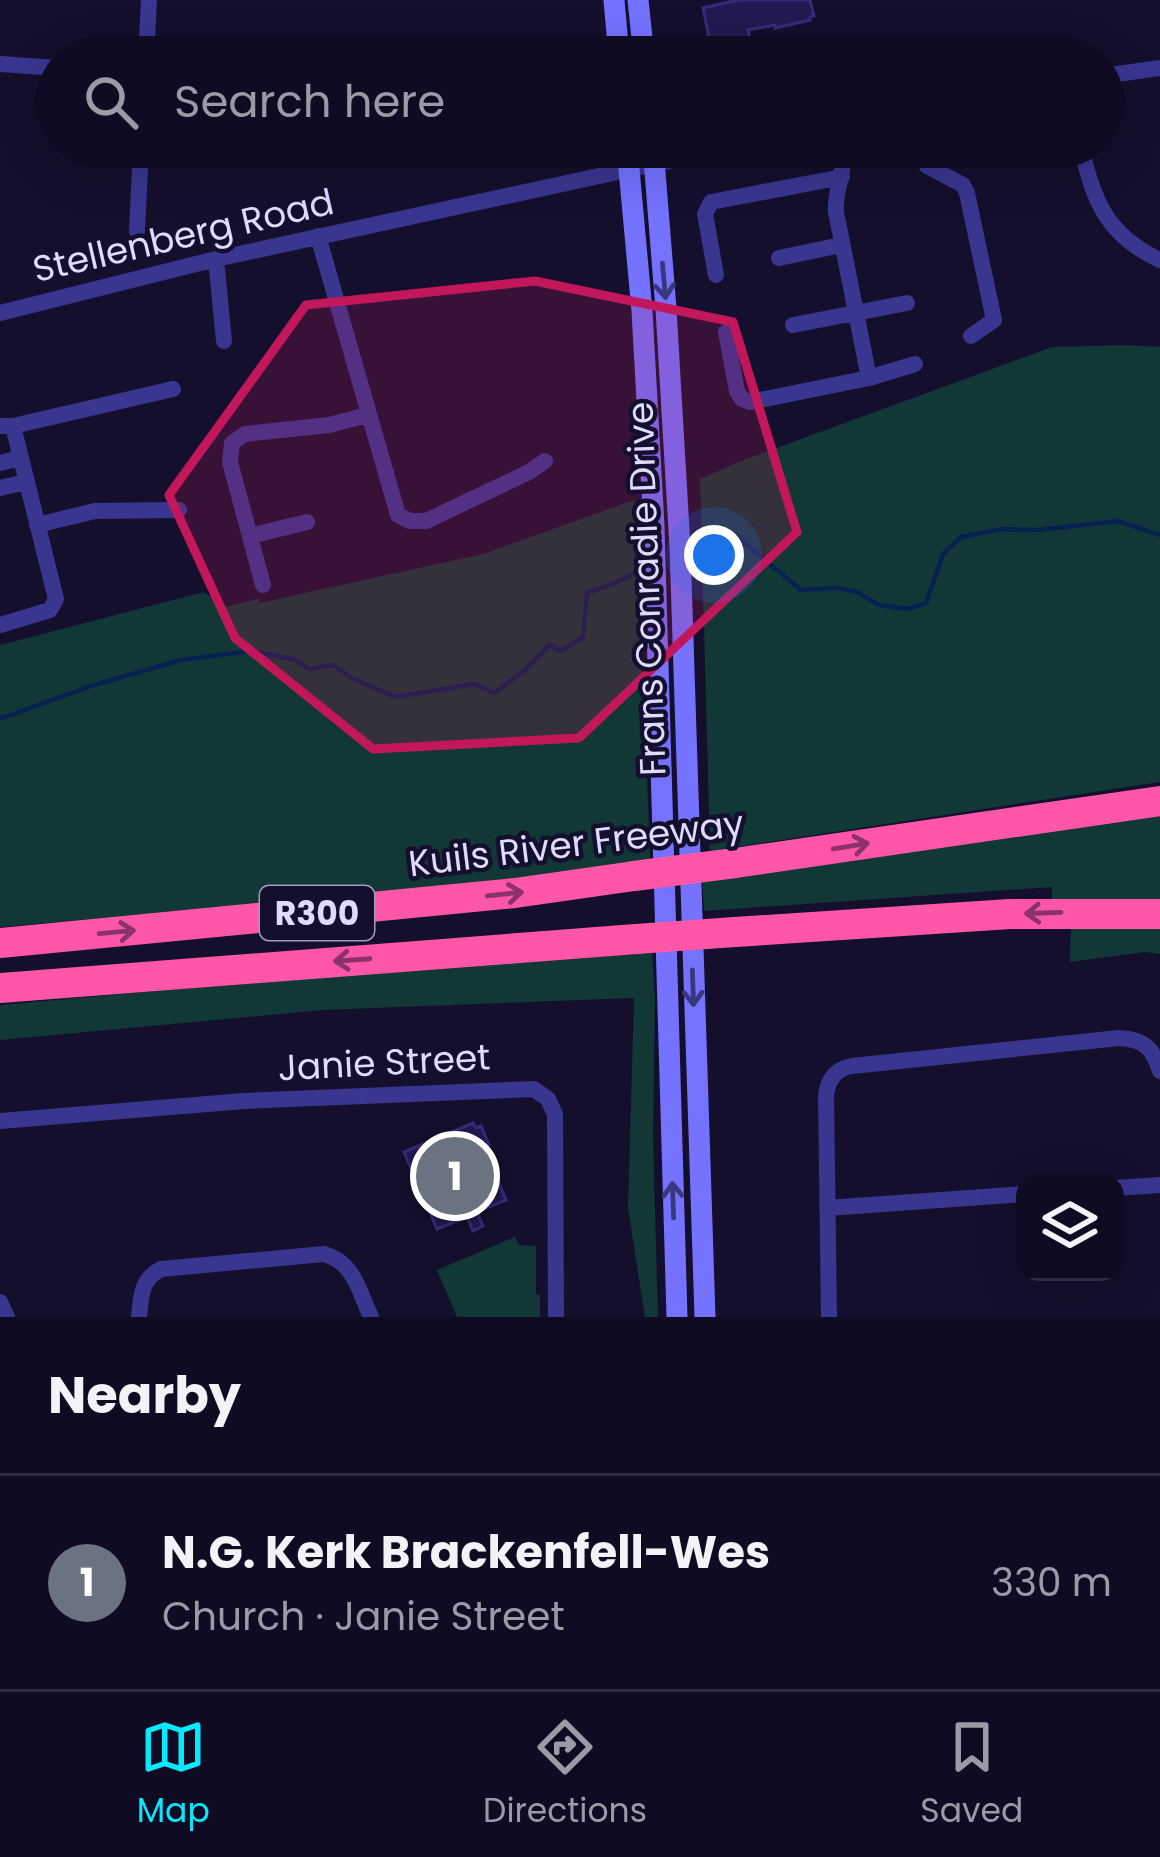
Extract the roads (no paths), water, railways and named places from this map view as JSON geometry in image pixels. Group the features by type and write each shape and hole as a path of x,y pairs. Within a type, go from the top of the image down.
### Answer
{"highway":[{"name":"Kuils River Freeway","path":"0,943 515,893 1160,801"},
{"name":"R300","path":"0,988 1010,914 1160,914"}],"street":[{"path":"147,36 149,0"},
{"path":"614,0 617,36"},
{"path":"638,0 642,36"},
{"path":"0,64 36,67"},
{"path":"1124,73 1160,68"},
{"path":"137,231 140,168"},
{"name":"Stellenberg Road","path":"0,313 588,168"},
{"name":"Frans Conradie Drive","path":"629,168 654,526 676,1317"},
{"name":"Frans Conradie Drive","path":"655,168 679,518 704,1317"},
{"path":"844,168 835,200 868,378"},
{"path":"931,168 959,182 967,193 994,320 971,336"},
{"path":"1086,168 1103,213 1126,240 1160,260"},
{"path":"716,275 705,214 711,202 842,177"},
{"path":"318,236 396,512 410,521 426,521 545,460"},
{"path":"779,258 841,245"},
{"path":"216,259 224,341"},
{"path":"793,325 907,303"},
{"path":"727,332 737,391 750,402 915,364"},
{"path":"0,625 50,610 55,603 20,458 6,426 172,389"},
{"path":"263,585 230,462 230,446 245,434 368,415"},
{"path":"0,463 20,458"},
{"path":"0,488 26,482"},
{"path":"37,525 95,511 179,510"},
{"path":"250,536 307,522"},
{"path":"829,1317 827,1090 835,1074 846,1067 1119,1038 1147,1045 1160,1071"},
{"name":"Janie Street","path":"0,1121 267,1100 534,1089 548,1099 555,1114 556,1317"},
{"path":"1124,1187 1160,1185"},
{"path":"827,1208 1016,1196"},
{"path":"139,1317 144,1284 161,1269 324,1254 349,1269 370,1317"},
{"path":"0,1302 7,1317"}],"waterway":[{"path":"687,547 711,535 734,534 801,590 838,588 879,605 908,609 926,603 943,554 961,537 1002,529 1118,521 1160,535"},
{"path":"0,719 181,660 251,651 293,659 309,669 333,665 395,697 475,684 494,693 550,644 560,651 583,637 587,593 645,568"}],"place":[{"name":"N.G. Kerk Brackenfell-Wes","path":"455,1176"}]}
